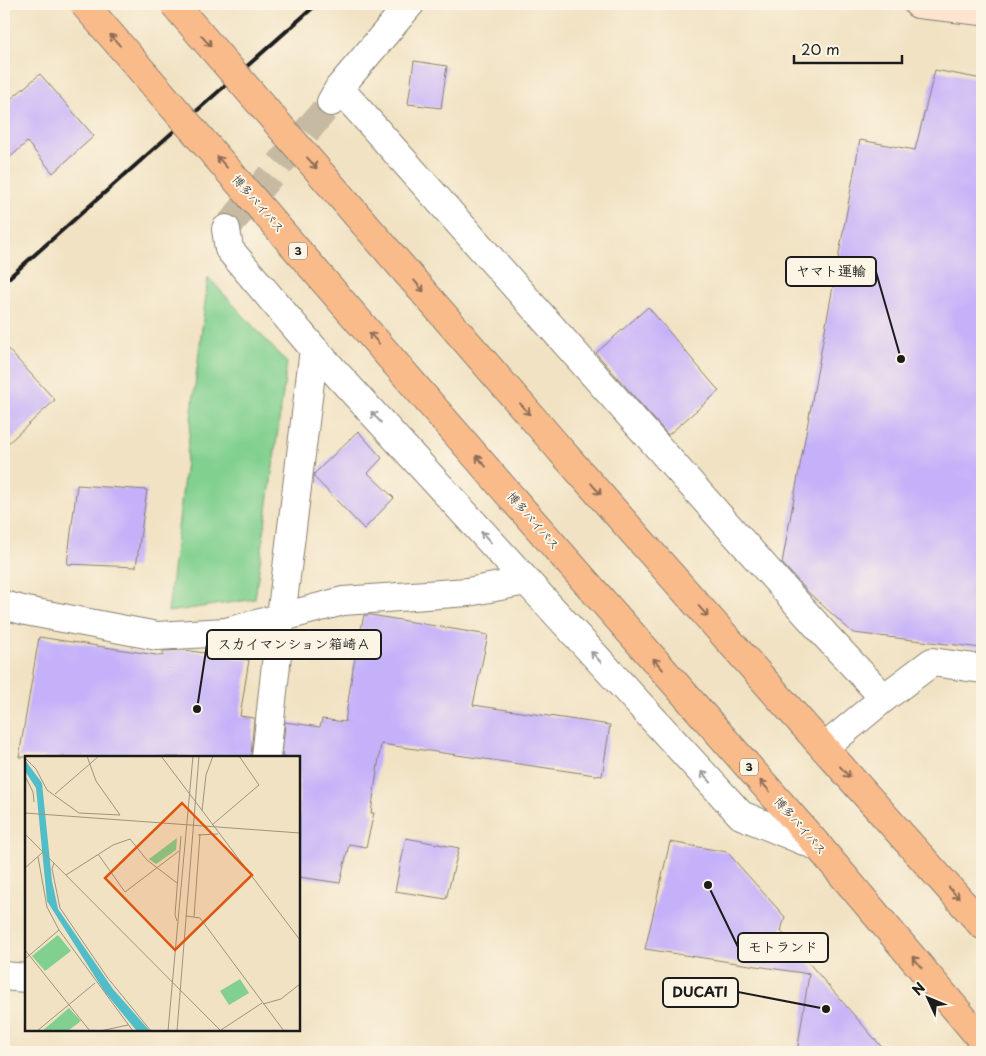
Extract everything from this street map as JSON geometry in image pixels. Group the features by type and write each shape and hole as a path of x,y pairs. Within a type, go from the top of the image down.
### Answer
{"highway":[{"name":"博多バイパス","path":"84,4 512,498 818,847 982,1040"},
{"path":"174,4 563,453 982,925"}],"street":[{"path":"410,4 335,95 884,698"},
{"path":"918,4 982,11"},
{"path":"226,229 230,249 314,349 741,816 818,847"},
{"path":"266,756 314,349"},
{"path":"4,605 156,636 226,632 343,601 468,592 526,581"},
{"path":"824,748 884,698 932,662 982,669"},
{"path":"4,976 25,978"}],"green space":[{"path":"208,277 287,363 255,599 168,612"}],"building":[{"path":"414,61 447,66 441,108 408,104"},
{"path":"935,70 982,79 982,648 853,633 809,593 782,563 860,140 915,150"},
{"path":"40,74 94,136 53,173 27,142 4,163 4,105"},
{"path":"648,307 719,391 668,435 596,353"},
{"path":"4,345 55,400 4,447"},
{"path":"358,431 382,458 368,473 394,498 364,529 314,477 314,474"},
{"path":"77,485 147,490 136,567 67,564"},
{"path":"364,615 488,635 473,705 610,725 602,776 381,744 371,813 374,813 366,847 349,844 340,883 300,877 300,756 282,756 285,722 320,727 322,719 345,722 353,668"},
{"path":"39,637 163,656 163,651 185,650 249,660 240,716 254,718 251,756 19,757"},
{"path":"406,838 459,848 446,899 395,891"},
{"path":"670,842 727,852 785,917 781,931 886,1052 797,1052 809,974 645,949"}],"tunnel":[{"path":"226,229 331,102"}],"railway":[{"path":"4,282 317,4"}],"place":[{"name":"ヤマト運輸","path":"901,359"},
{"name":"スカイマンション箱崎Ａ","path":"197,709"},
{"name":"モトランド","path":"708,885"},
{"name":"DUCATI","path":"826,1009"}]}
